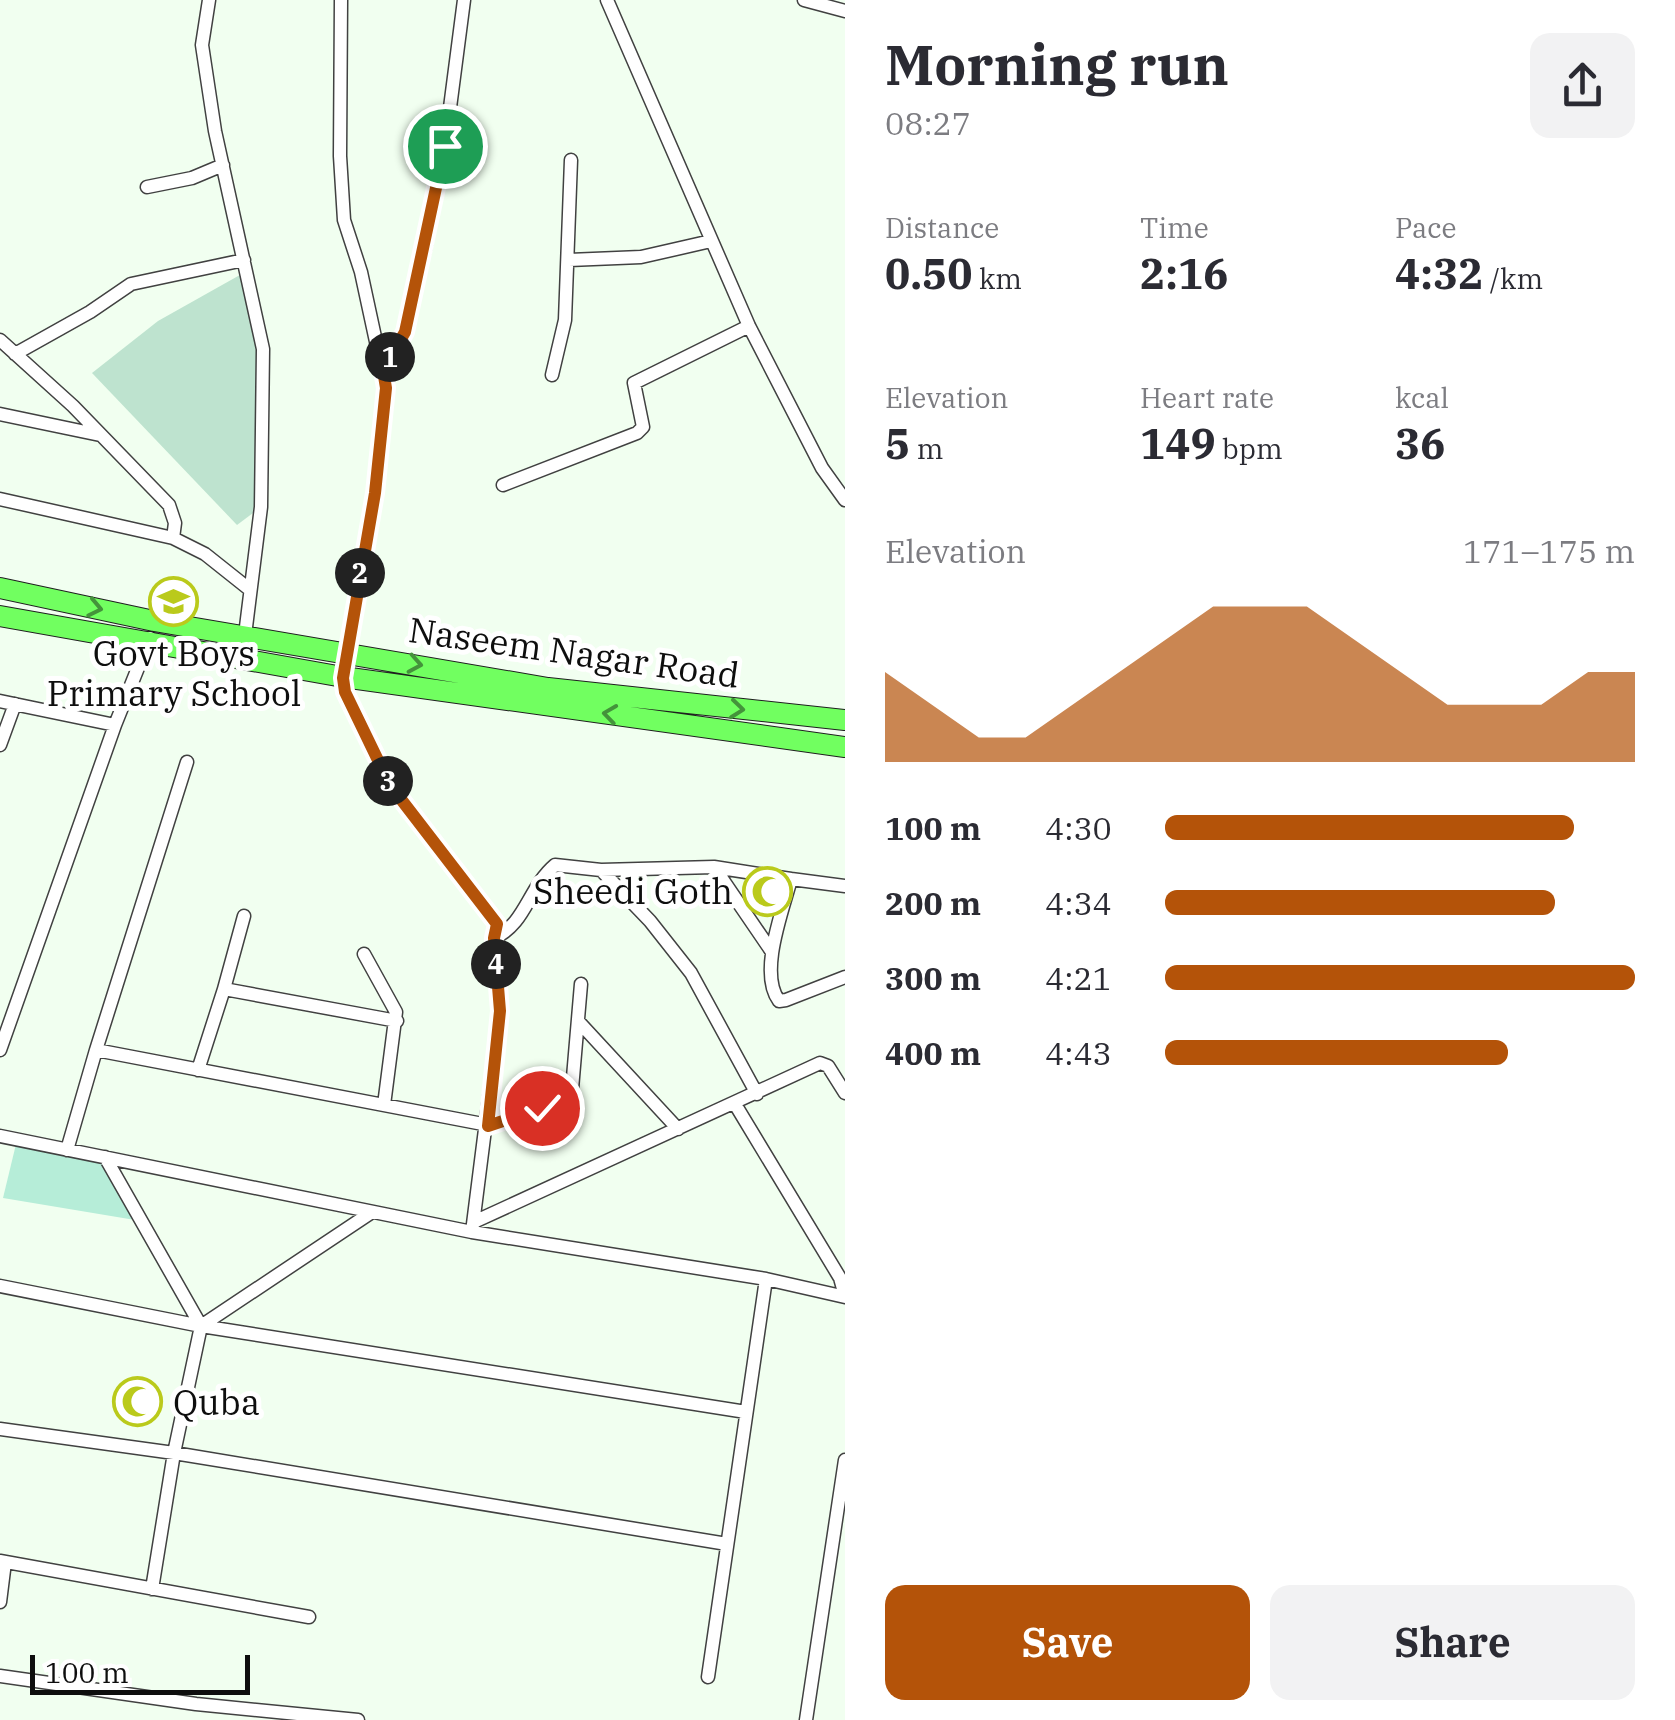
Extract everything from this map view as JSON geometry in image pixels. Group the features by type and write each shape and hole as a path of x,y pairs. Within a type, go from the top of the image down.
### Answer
{"main road":[{"name":"Naseem Nagar Road","path":"0,588 154,621 548,688 845,720"},
{"name":"Naseem Nagar Road","path":"0,616 148,646 343,678 845,747"}],"street":[{"path":"208,0 202,45 222,165 263,349 261,507 245,635"},
{"path":"341,0 340,156 344,220 361,272 386,388 375,493 343,678 353,712 390,785 497,924 494,938 500,1011 474,1226"},
{"path":"383,370 405,332 424,248 445,146 464,0"},
{"path":"607,0 749,326 822,468 845,500"},
{"path":"804,0 845,11"},
{"path":"552,375 565,320 571,160"},
{"path":"147,187 192,178 222,165"},
{"path":"569,260 641,257 711,242"},
{"path":"14,354 131,284 244,260"},
{"path":"503,485 636,433 643,427 634,384 749,326"},
{"path":"0,340 169,505 175,523 173,538"},
{"path":"0,414 100,435"},
{"path":"0,500 173,538 205,554 249,588"},
{"path":"0,1050 5,1017 148,646 154,621"},
{"path":"0,701 115,725"},
{"path":"0,745 15,704"},
{"path":"67,1150 187,762"},
{"path":"494,938 514,924 525,910 534,887 555,865 601,870 714,867 845,886"},
{"path":"714,867 772,952"},
{"path":"601,870 692,973 757,1094"},
{"path":"791,879 772,952 773,993 779,1001 845,978"},
{"path":"198,1070 244,916"},
{"path":"364,954 388,995 397,1021 384,1106"},
{"path":"96,1050 488,1126 564,1099 572,1089 581,984"},
{"path":"224,990 397,1021"},
{"path":"578,1021 678,1129"},
{"path":"474,1226 820,1064 828,1066 845,1092"},
{"path":"0,1136 372,1212 474,1226 845,1297 840,1278 735,1104"},
{"path":"105,1156 200,1326 152,1588"},
{"path":"200,1326 372,1212"},
{"path":"708,1677 766,1279"},
{"path":"0,1286 200,1326 746,1412"},
{"path":"0,1429 174,1452 727,1544"},
{"path":"806,1720 845,1460"},
{"path":"0,1602 3,1562 309,1617"},
{"path":"0,1676 196,1704 358,1720"}],"green space":[{"path":"247,271 263,349 261,507 237,525 92,373 158,321"},
{"path":"17,1140 105,1157 141,1221 3,1198"}],"place":[{"name":"Govt Boys Primary School","path":"174,601"},
{"name":"Sheedi Goth","path":"768,891"},
{"name":"Quba","path":"138,1402"}],"route":[{"path":"445,146 405,332 383,370 386,388 375,493 343,678 353,712 390,785 497,924 494,938 500,1011 488,1126 542,1108"}]}
